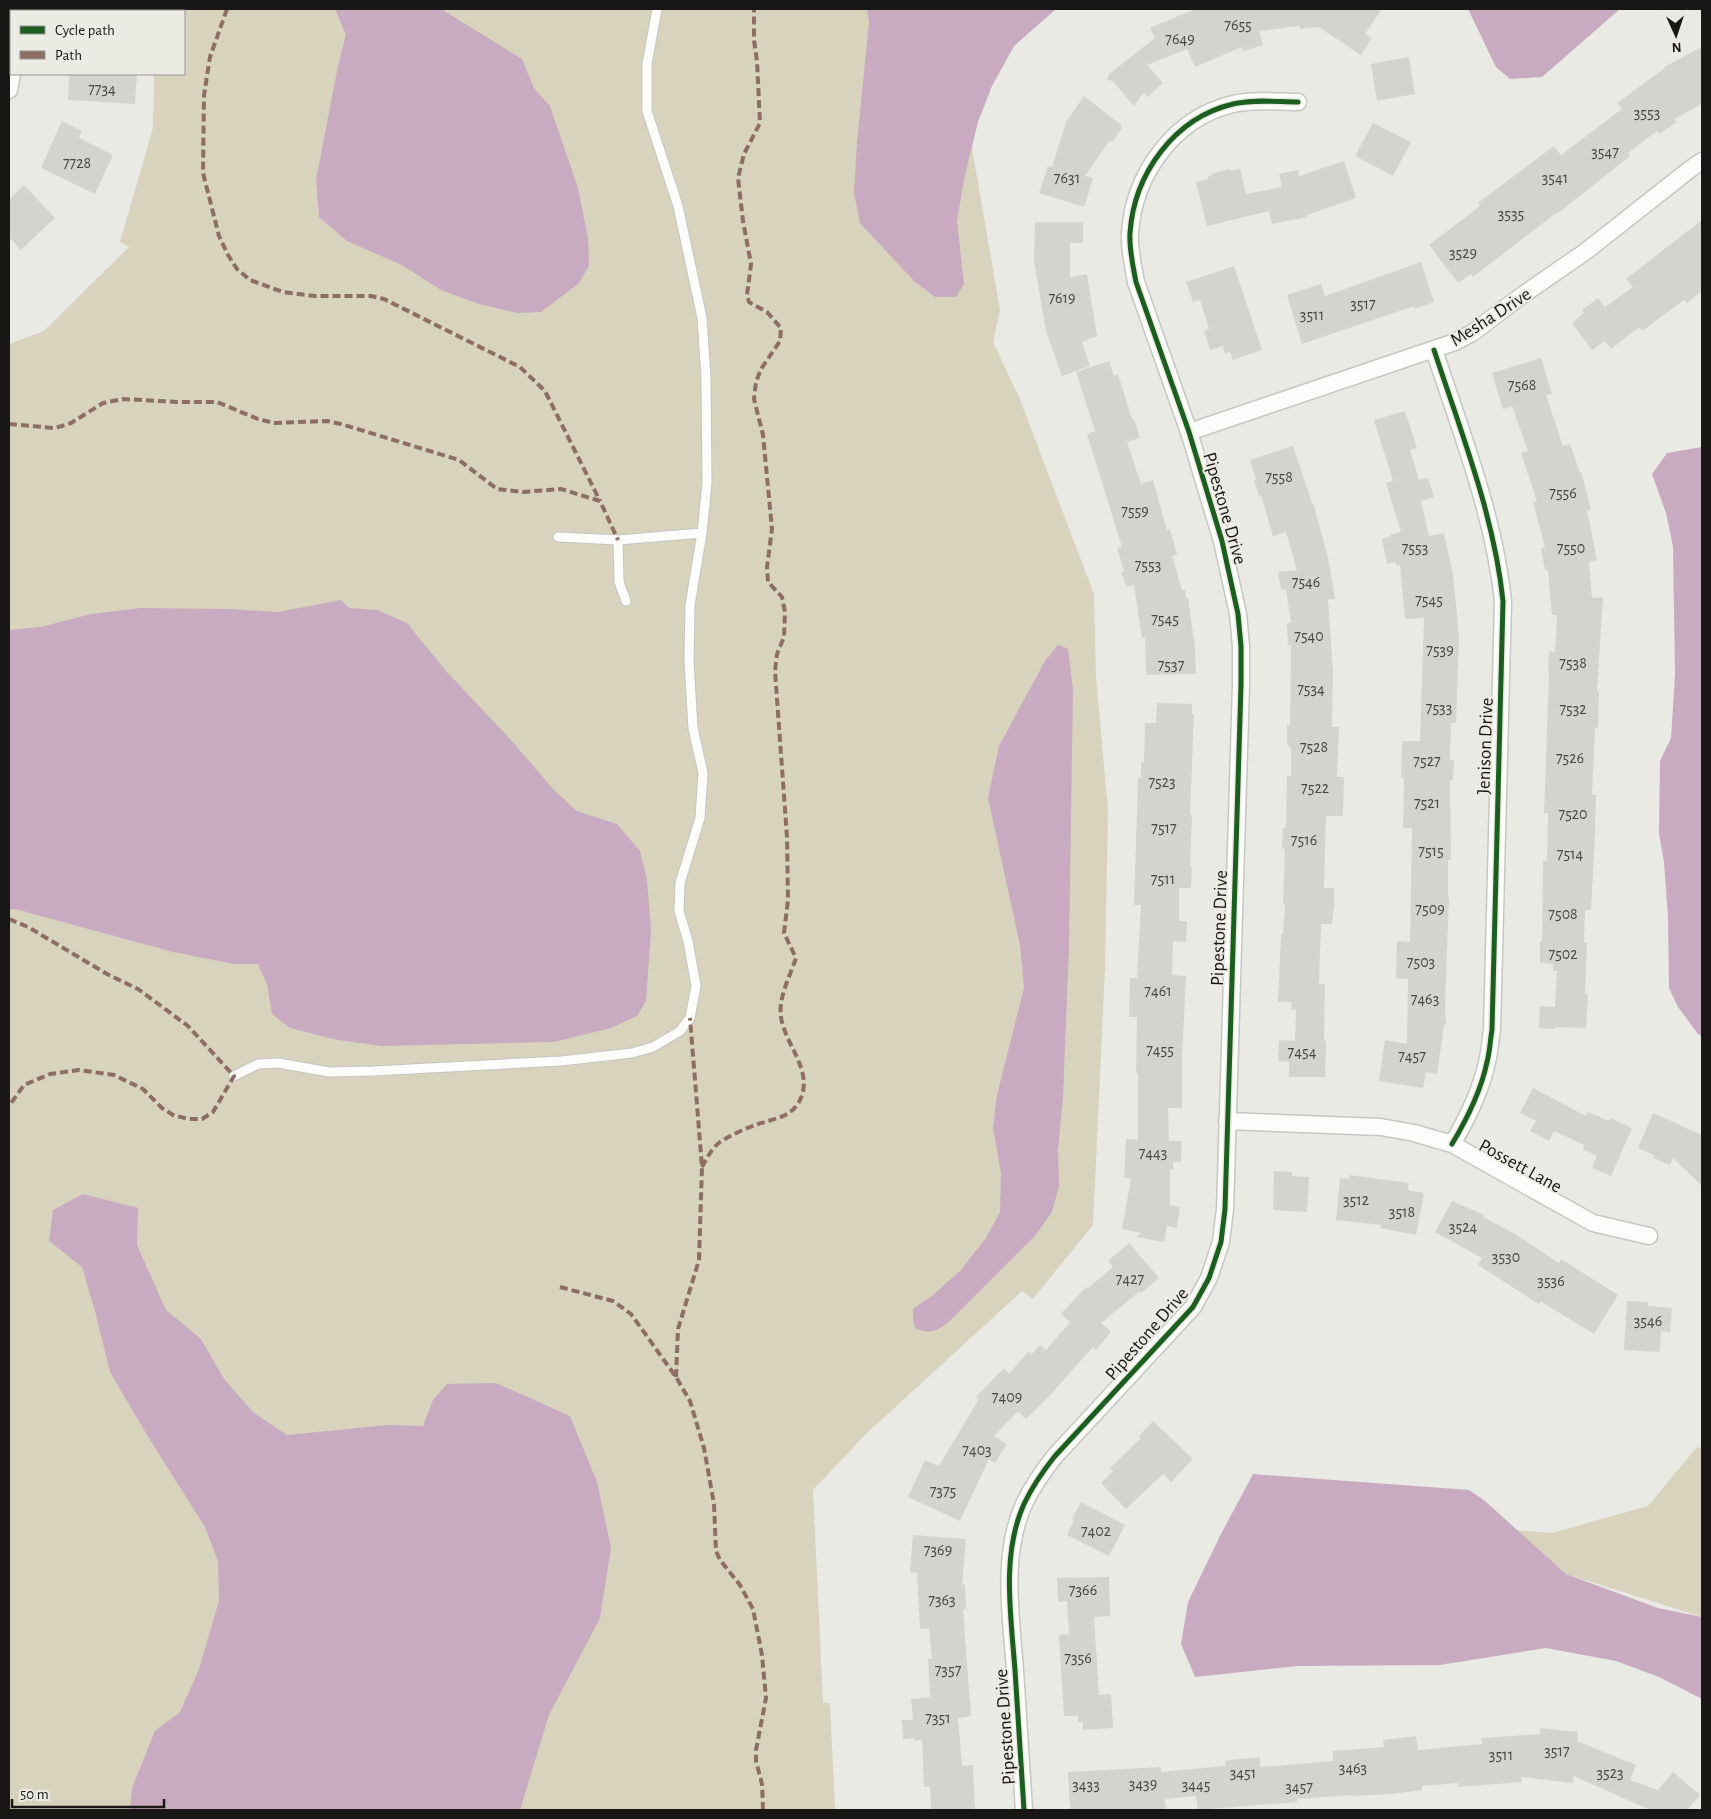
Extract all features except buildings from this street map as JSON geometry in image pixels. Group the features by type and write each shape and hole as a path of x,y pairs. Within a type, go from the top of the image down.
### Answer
{"street":[{"path":"9,90 12,75"},
{"name":"Pipestone Drive","path":"1024,1810 1009,1565 1023,1505 1038,1479 1055,1456 1193,1307 1210,1278 1221,1242 1225,1209 1241,646 1238,614 1222,541 1189,432 1136,282 1130,234 1134,206 1141,185 1154,160 1168,141 1188,125 1208,114 1233,104 1298,102"},
{"name":"Mesha Drive","path":"1189,432 1455,342 1477,329 1585,252 1702,161"},
{"name":"Jenison Drive","path":"1434,350 1491,527 1499,566 1503,602 1492,1030 1487,1062 1478,1090 1466,1121 1452,1144"},
{"name":"Possett Lane","path":"1227,1121 1381,1127 1414,1133 1452,1144 1593,1223 1649,1236"}],"lane":[{"path":"234,1076 258,1064 278,1063 329,1072 373,1071 561,1061 632,1053 652,1047 680,1031 690,1018 696,986 688,941 678,911 680,883 700,818 703,774 693,728 688,661 690,605 702,533 707,483 706,378 702,318 678,206 647,111 647,64 657,9"},
{"path":"558,536 618,540 702,533"},
{"path":"618,540 619,582 626,601"}],"shaded area":[{"path":"335,9 441,9 522,59 534,88 550,106 578,188 588,238 589,266 578,284 541,312 517,313 479,304 441,290 402,265 347,241 319,217 316,180 338,66 346,35"},
{"path":"867,9 1056,9 1014,46 992,86 978,122 964,179 957,221 964,284 956,297 935,297 914,281 860,223 854,193 869,23"},
{"path":"948,9 1000,310 993,342 1019,397 1094,594 1096,677 1108,810 1105,969 1093,1225 1033,1299 1022,1291 867,1433 813,1490 823,1703 830,1703 835,1810 9,1810 9,344 44,331 129,247 120,242 153,128 154,75 185,75 185,10 155,10"},
{"path":"1468,9 1620,9 1542,77 1510,79 1496,67"},
{"path":"1702,447 1702,1036 1698,1034 1678,1007 1669,988 1668,917 1664,862 1659,834 1660,761 1671,738 1675,674 1673,547 1666,513 1652,474 1667,453"},
{"path":"341,600 349,608 377,610 407,623 447,672 511,740 555,791 577,811 617,824 640,851 647,879 651,931 646,1001 637,1016 611,1028 554,1042 382,1046 338,1040 290,1028 272,1014 267,984 258,964 234,964 173,952 15,909 9,910 9,630 41,627 91,614 141,608 230,609 278,612"},
{"path":"1058,645 1068,649 1073,689 1069,946 1063,1097 1058,1150 1059,1186 1052,1212 1035,1236 947,1323 933,1331 922,1331 915,1328 913,1309 933,1295 960,1271 986,1238 1000,1212 1001,1173 993,1128 997,1095 1024,988 1020,945 988,798 999,746 1045,661"},
{"path":"83,1194 138,1208 137,1245 166,1310 201,1339 224,1379 254,1413 287,1435 387,1425 423,1426 433,1400 447,1384 496,1383 570,1416 597,1482 611,1548 600,1618 549,1715 520,1810 130,1810 132,1788 155,1731 180,1712 199,1669 219,1601 218,1561 205,1527 110,1372 82,1267 49,1241 53,1210"},
{"path":"1702,1447 1702,1617 1566,1574 1515,1530 1552,1533 1648,1506 1696,1448"},
{"path":"1253,1474 1469,1490 1485,1501 1566,1574 1658,1608 1702,1617 1702,1699 1659,1677 1616,1661 1546,1648 1440,1665 1297,1666 1195,1677 1181,1644 1188,1602"}],"marked path":[{"path":"227,9 210,57 204,95 203,173 219,236 237,269 250,280 283,292 315,296 371,296 384,299 520,367 545,391 600,501"},
{"path":"702,1167 712,1150 720,1142 744,1129 787,1114 797,1106 803,1089 804,1079 781,1017 781,1002 796,958 784,933 788,900 787,837 775,671 777,654 784,637 785,612 782,597 768,582 767,567 772,529 763,435 754,399 756,382 761,369 780,341 781,328 767,312 749,302 747,295 751,264 738,178 744,154 760,123 754,40 754,9"},
{"path":"9,424 54,428 71,423 103,403 123,399 217,402 258,419 274,423 327,421 459,460 497,489 523,492 561,489 600,501 618,540"},
{"path":"9,919 28,927 107,974 138,989 188,1026 234,1076 213,1112 202,1119 188,1119 173,1115 162,1108 143,1089 114,1075 79,1070 50,1074 24,1085 9,1106"},
{"path":"676,1377 678,1329 699,1260 702,1167 690,1018"},
{"path":"560,1287 613,1301 631,1314 676,1377 690,1401 704,1448 714,1504 716,1551 720,1560 740,1585 753,1609 762,1655 766,1698 756,1750 756,1761 762,1784 763,1810"}],"cycle path":[{"path":"1024,1810 1009,1586 1012,1544 1017,1524 1031,1491 1055,1456 1193,1307 1209,1278 1221,1242 1225,1209 1241,646 1238,614 1222,541 1189,432 1136,282 1130,239 1133,211 1139,190 1161,152 1176,135 1193,122 1212,111 1241,102 1298,102"},
{"path":"1434,350 1484,505 1499,569 1503,601 1492,1030 1488,1058 1481,1084 1468,1115 1452,1144"}]}
